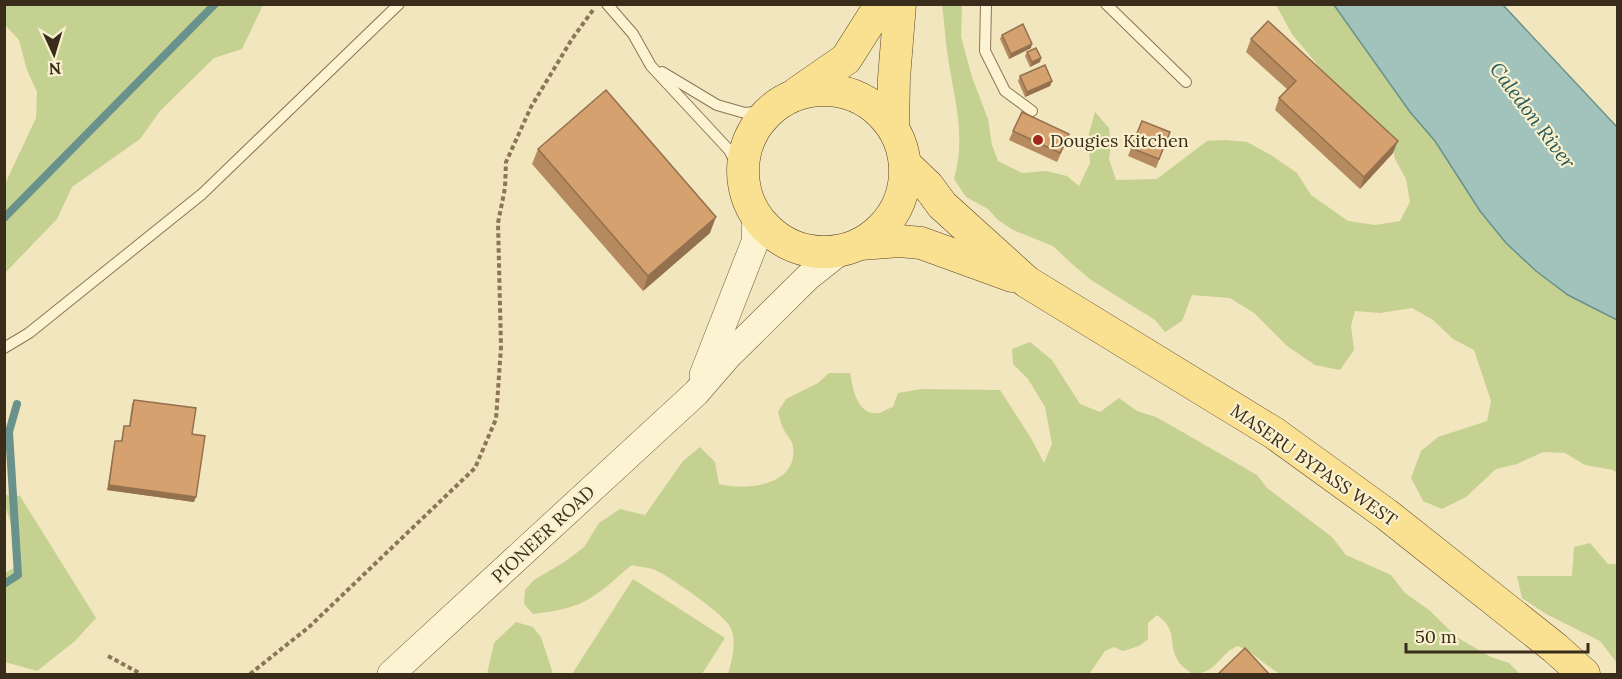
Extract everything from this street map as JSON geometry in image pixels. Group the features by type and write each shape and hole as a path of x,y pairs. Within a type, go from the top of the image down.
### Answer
{"main road":[{"path":"881,4 846,59 780,104 759,124 749,141 744,159 744,179 748,198 756,216 785,242 803,249 822,252 900,241 921,243 1027,282"},
{"path":"892,127 900,4"},
{"path":"780,104 807,93 827,91 846,93 880,112 892,127 901,144 905,164 900,202 890,219 877,233 851,247"},
{"path":"905,164 928,186 942,205 1027,282"},
{"name":"PIONEER ROAD","path":"696,393 755,242 756,216"},
{"name":"PIONEER ROAD","path":"391,675 696,393 728,356 808,277 851,247"},
{"name":"MASERU BYPASS WEST","path":"1027,282 1274,433 1386,514 1556,648 1584,675"}],"lane":[{"path":"4,348 29,333 202,194 399,4"},
{"path":"607,4 633,34 651,66 729,150 744,179"},
{"path":"986,4 985,51 1005,91 1032,111"},
{"path":"1106,4 1186,82"},
{"path":"651,66 717,105 745,113 780,104"}],"path":[{"path":"250,675 309,627 475,468 496,419 501,346 498,223 505,188 506,162 531,107 572,39 597,4"},
{"path":"108,656 141,675"}],"green space":[{"path":"5,4 263,5 242,49 214,58 160,111 140,139 72,187 57,219 5,273 5,184 36,118 37,92 27,70 19,40 5,25"},
{"path":"942,5 962,5 961,37 972,77 988,119 992,145 998,161 1022,173 1046,171 1067,176 1079,186 1090,163 1088,137 1095,112 1109,128 1111,146 1109,159 1116,180 1157,179 1207,141 1247,142 1297,173 1311,195 1348,221 1375,225 1400,221 1410,202 1406,179 1395,159 1390,135 1325,74 1292,34 1276,5 1334,5 1410,112 1435,141 1480,211 1506,243 1536,271 1568,295 1617,320 1617,473 1613,470 1585,465 1565,453 1543,452 1517,464 1496,469 1466,497 1442,509 1423,501 1411,478 1421,451 1438,437 1487,421 1491,401 1474,350 1453,339 1433,320 1412,308 1380,313 1355,311 1351,326 1354,350 1340,370 1315,365 1287,346 1254,313 1230,298 1192,295 1182,321 1165,332 1155,320 1091,280 1053,246 1013,230 998,220 988,209 966,197 954,179 958,162 959,130"},
{"path":"1030,342 1052,360 1080,404 1100,412 1119,398 1137,411 1156,417 1257,475 1267,488 1332,537 1346,555 1391,575 1405,593 1429,610 1458,638 1491,657 1509,663 1520,674 1280,674 1238,646 1226,653 1213,667 1193,674 1177,660 1168,626 1157,615 1148,623 1148,639 1139,646 1123,651 1114,647 1105,651 1090,673 1084,674 728,674 734,643 729,625 695,595 652,569 632,565 593,596 568,608 533,614 524,604 525,590 534,580 584,547 599,523 620,509 645,515 683,461 700,447 715,462 719,484 756,486 779,477 788,470 793,459 793,446 783,428 778,412 786,399 818,383 829,373 850,373 857,400 861,406 872,413 879,413 893,407 898,393 922,389 1000,390 1044,463 1052,444 1045,407 1028,379 1013,364 1012,349"},
{"path":"5,495 20,496 96,618 75,641 37,671 5,662 5,573 17,566 17,544 5,505"},
{"path":"1590,543 1608,564 1617,564 1617,663 1600,641 1546,614 1522,598 1517,576 1572,576 1574,547"},
{"path":"633,579 725,638 702,674 572,674"},
{"path":"516,622 533,627 541,637 553,674 487,674 494,643"}],"water":[{"name":"Caledon River","path":"1334,5 1503,5 1617,127 1617,320 1568,295 1536,271 1506,243 1480,211 1435,141 1410,112"}],"building":[{"path":"1268,21 1398,141 1364,177 1279,98 1296,81 1251,39"},
{"path":"1023,24 1032,44 1011,54 1002,35"},
{"path":"1036,48 1041,58 1032,62 1027,52"},
{"path":"1045,65 1052,81 1027,92 1020,76"},
{"path":"606,90 716,217 648,276 538,149"},
{"path":"1022,112 1069,134 1060,153 1013,131"},
{"path":"1142,121 1170,132 1159,159 1131,148"},
{"path":"134,400 196,408 192,434 205,436 196,497 109,485 115,441 122,441 124,426 130,426"},
{"path":"1245,648 1270,675 1217,675"}],"waterway":[{"path":"4,218 215,4"},
{"path":"4,584 18,575 9,432 17,404"}],"place":[{"name":"Dougies Kitchen","path":"1038,140"}]}
